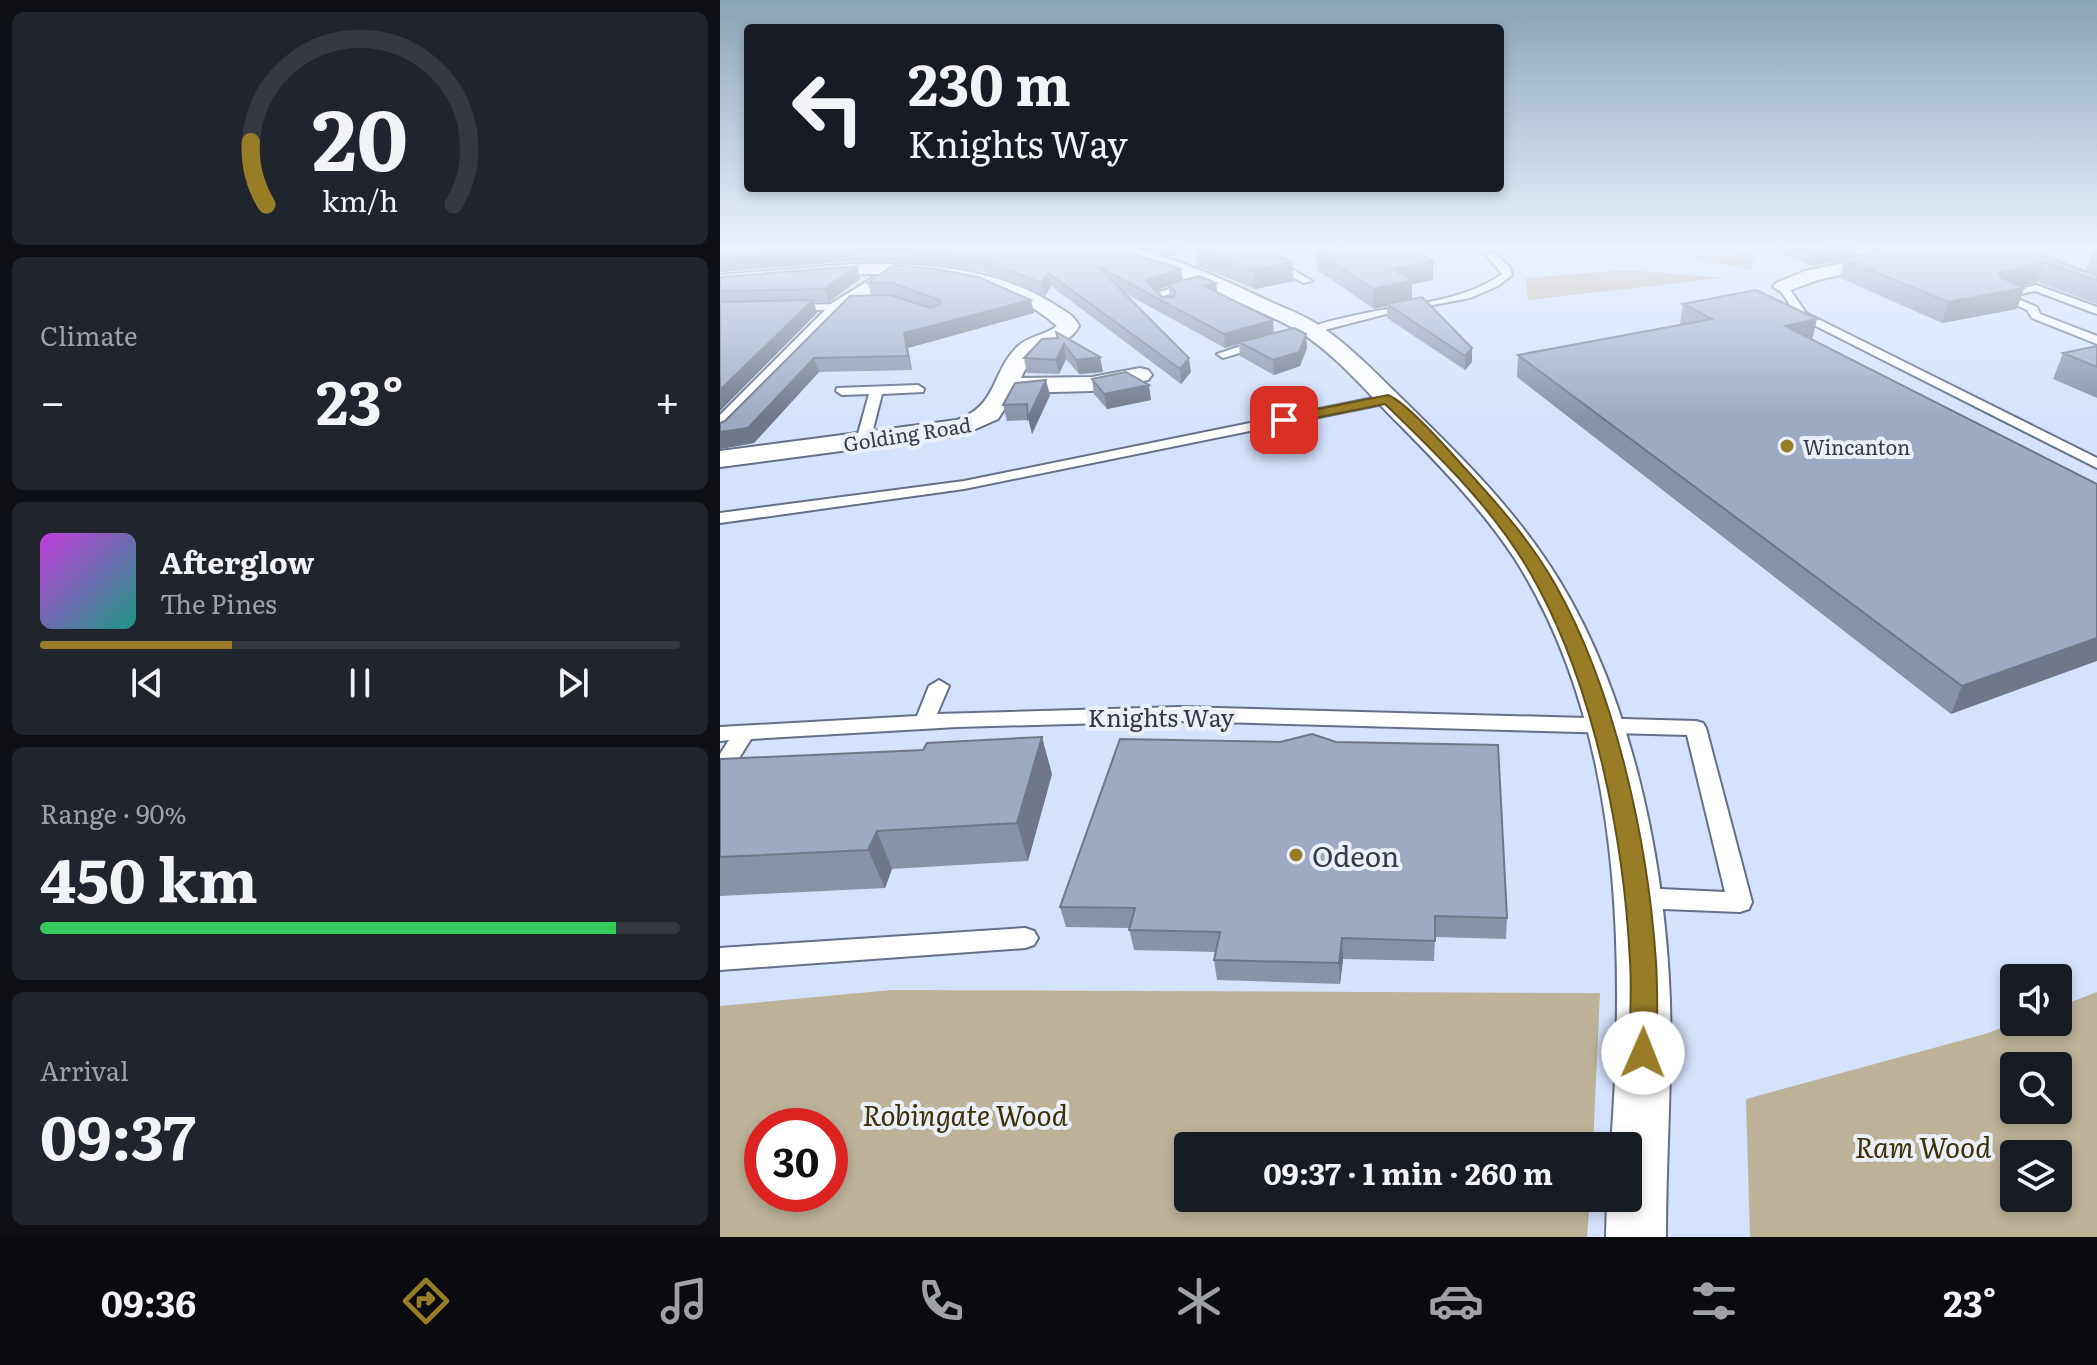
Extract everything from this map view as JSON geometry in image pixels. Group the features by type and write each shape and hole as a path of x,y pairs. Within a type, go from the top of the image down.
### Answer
{"street":[{"name":"Golding Road","path":"720,459 863,441 983,421 992,413 1024,354 1065,332 1067,322 1040,303"},
{"path":"1250,303 1306,331 1358,371 1479,490 1528,555 1570,633 1602,723 1629,847 1643,961 1644,1027 1636,1237"},
{"path":"720,430 850,304"},
{"path":"1007,386 1092,384 1142,378"}],"lane":[{"path":"1165,303 1170,306"},
{"path":"1306,331 1429,303"},
{"path":"1791,303 1802,315 2097,464"},
{"path":"2018,303 2033,309 2064,303"},
{"path":"2076,303 2097,311"},
{"path":"779,308 850,304"},
{"path":"2033,309 2036,316 2097,340"},
{"path":"1223,354 1282,337"},
{"path":"842,391 918,389"},
{"path":"863,441 877,390"},
{"path":"720,518 964,485 1388,399"},
{"path":"924,722 939,686"},
{"name":"Knights Way","path":"720,734 924,722 1194,714 1696,728 1740,902 1636,898"},
{"path":"720,771 745,732"},
{"path":"720,959 1025,938"}],"green space":[{"name":"Robingate Wood","path":"892,990 1600,993 1594,1132 1174,1132 1174,1212 1589,1212 1587,1237 720,1237 720,1006"},
{"name":"Ram Wood","path":"2097,992 2097,1237 1750,1237 1746,1099 2000,1028 2000,1036 2072,1036 2072,1002"}],"building":[{"path":"720,303 810,303 720,390"},
{"path":"843,303 914,303 931,308 941,304 1021,303 904,333 908,356 814,358 748,428 720,432 720,423"},
{"path":"1089,303 1134,303 1189,358 1180,369"},
{"path":"1166,303 1238,303 1273,320 1224,334"},
{"path":"1428,303 1472,348 1465,356 1387,304"},
{"name":"Wincanton","path":"1783,303 1817,319 1785,326 2097,484 2097,638 1962,686 1518,355 1712,319 1683,304"},
{"path":"1294,328 1306,334 1299,352 1273,360 1239,342"},
{"path":"1056,332 1100,357 1076,360 1064,344 1056,360 1024,358 1042,339 1058,338"},
{"path":"2097,346 2097,367 2063,353"},
{"path":"1126,372 1149,385 1104,394 1092,379"},
{"path":"1046,380 1028,418 1027,404 1003,405 1015,383"},
{"name":"Odeon","path":"1312,734 1336,742 1498,745 1507,918 1435,916 1435,941 1342,938 1339,963 1214,960 1220,932 1129,930 1135,908 1060,907 1120,739 1280,742"},
{"path":"1042,737 1017,823 877,831 868,850 720,857 720,759 923,750 927,743"}],"place":[{"name":"Wincanton","path":"1787,446"},
{"name":"Odeon","path":"1296,855"}],"route":[{"path":"1284,420 1388,399 1458,467 1497,511 1545,582 1592,688 1620,799 1643,961 1643,1053"}]}
